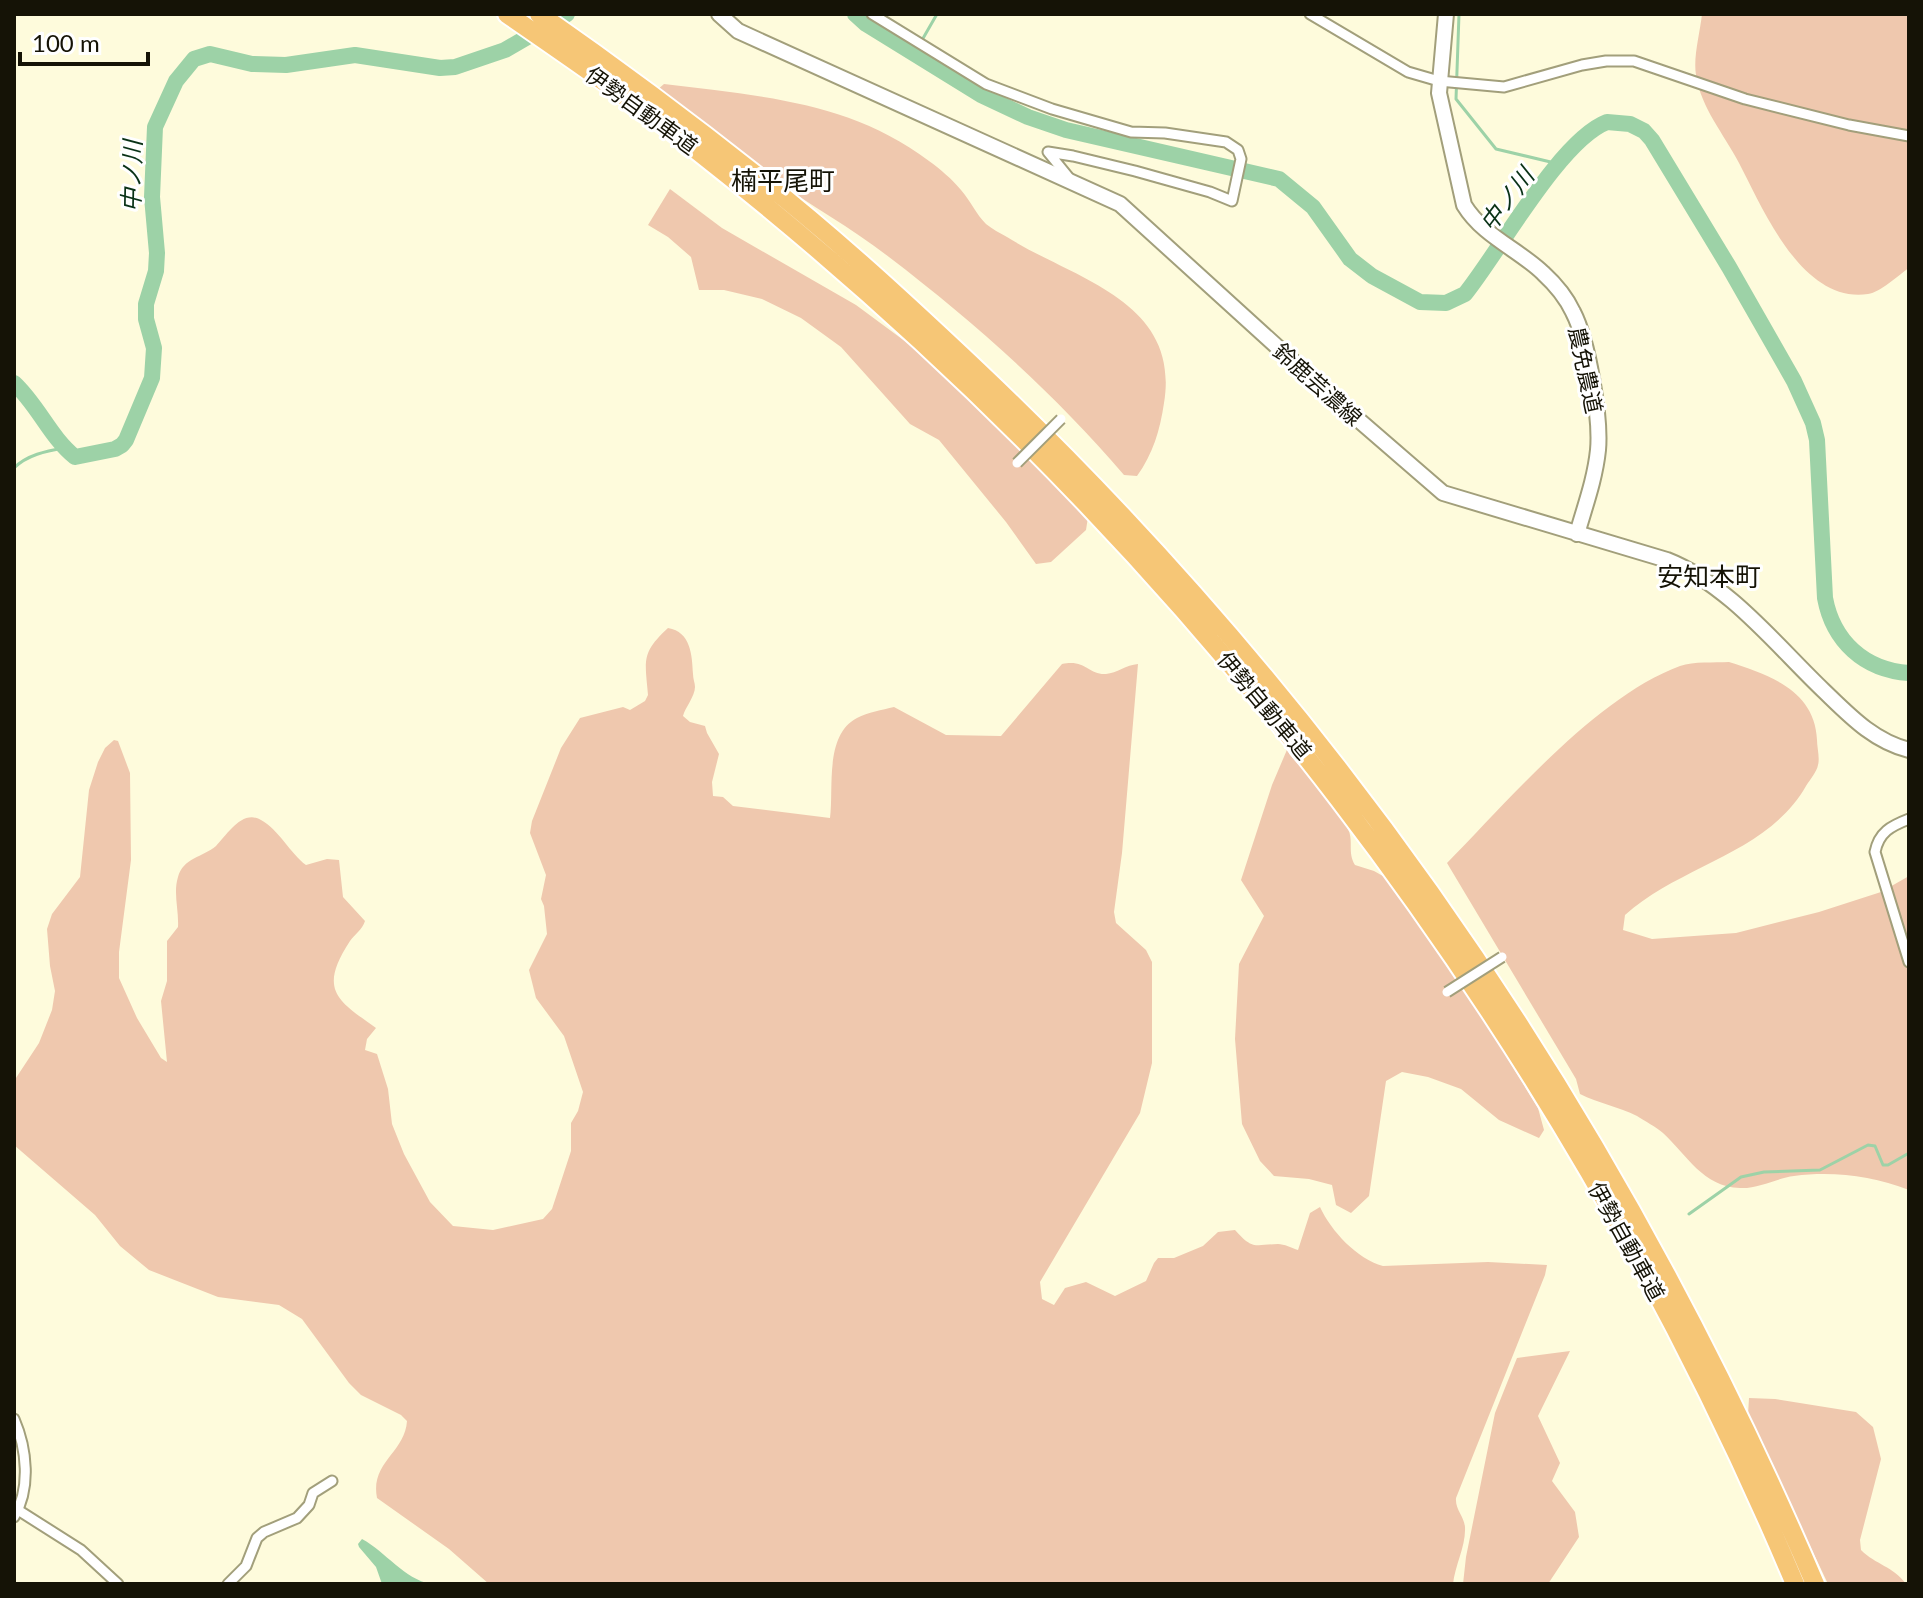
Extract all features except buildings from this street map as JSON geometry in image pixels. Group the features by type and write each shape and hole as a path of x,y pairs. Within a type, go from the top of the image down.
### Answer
{"highway":[{"name":"伊勢自動車道","path":"507,14 621,83 763,180 911,307 1112,503 1194,593 1325,750 1490,978 1592,1141 1707,1349 1760,1458 1815,1584"},
{"name":"伊勢自動車道","path":"539,14 804,237 966,383 1143,563 1315,764 1459,965 1574,1147 1623,1231 1700,1378 1741,1461 1795,1584"}],"main road":[{"name":"鈴鹿芸濃線","path":"719,14 738,31 1120,204 1327,393 1443,493 1692,570 1720,589 1851,717 1877,738 1909,750"},
{"name":"農免農道","path":"1446,14 1444,82 1439,93 1464,205 1491,235 1542,272 1566,299 1583,339 1599,435 1594,474 1577,534"}],"street":[{"path":"872,14 986,84 1052,109 1131,132 1165,133 1226,142 1238,150 1241,159 1232,201 1135,171 1048,152 1070,179"},
{"path":"1310,14 1408,72 1444,82 1504,87 1582,65 1634,61 1745,99 1849,125 1909,136"},
{"path":"1017,463 1061,419"},
{"path":"1909,819 1888,828 1878,840 1875,852 1909,962"},
{"path":"1447,992 1502,957"},
{"path":"14,1419 22,1441 25,1480 16,1514 81,1550 118,1584"},
{"path":"228,1584 246,1566 257,1538 297,1518 309,1505 313,1493 332,1481"}],"shaded area":[{"path":"1702,14 1909,14 1909,268 1884,287 1868,294 1844,293 1823,284 1788,250 1708,110 1699,87 1695,61"},
{"path":"664,84 802,104 868,125 899,141 942,171 991,228 1117,297 1139,316 1156,340 1165,368 1164,403 1158,432 1137,476 1124,475 1070,415 952,307 875,246 728,147 657,90"},
{"path":"670,189 722,228 856,305 925,356 1075,501 1088,517 1086,530 1051,562 1036,564 939,440 910,424 841,347 801,318 762,299 724,290 699,290 691,257 648,225"},
{"path":"668,628 676,630 686,639 691,652 695,687 683,716 690,722 705,726 719,754 712,782 713,796 723,797 733,806 830,818 835,749 839,737 857,718 894,707 946,735 1001,736 1062,664 1082,665 1106,674 1138,664 1114,912 1116,923 1146,950 1152,962 1152,1063 1140,1113 1040,1282 1042,1299 1054,1305 1065,1288 1086,1282 1115,1296 1146,1281 1158,1258 1174,1258 1203,1246 1218,1232 1235,1230 1254,1245 1280,1244 1298,1250 1310,1213 1320,1207 1346,1243 1383,1266 1488,1262 1547,1265 1456,1498 1465,1534 1453,1584 489,1584 449,1549 377,1498 378,1475 405,1432 407,1421 361,1395 302,1319 279,1305 218,1297 149,1270 120,1246 95,1215 14,1145 14,1081 39,1043 52,1010 55,991 47,929 52,914 80,877 89,790 105,748 114,740 118,741 130,773 131,860 119,952 119,978 137,1018 161,1058 167,1062 161,1001 167,981 167,941 178,927 178,877 184,866 216,846 241,820 261,820 306,865 327,859 339,860 343,897 365,921 340,958 335,971 336,992 342,1001 376,1028 367,1039 365,1050 377,1054 388,1089 392,1124 430,1202 453,1226 493,1230 543,1219 552,1209 571,1151 571,1123 583,1092 564,1036 536,998 529,970 547,934 541,899 546,875 530,833 532,821 561,748 580,718 623,707 630,710 645,701 648,695 646,673 649,651"},
{"path":"1729,662 1774,679 1799,697 1814,723 1819,762 1789,809 1769,828 1746,844 1647,898 1625,915 1623,930 1652,939 1736,933 1881,892 1909,876 1909,1190 1867,1178 1824,1174 1788,1177 1747,1188 1727,1186 1706,1176 1650,1124 1580,1094 1576,1079 1447,863 1556,752 1617,701 1648,681 1680,666"},
{"path":"1289,745 1328,796 1348,829 1355,865 1390,880 1458,978 1538,1108 1544,1130 1539,1138 1499,1120 1461,1089 1402,1072 1386,1081 1369,1196 1351,1213 1336,1205 1332,1185 1309,1179 1274,1176 1260,1161 1242,1124 1235,1039 1239,964 1264,916 1241,880 1272,785"},
{"path":"1570,1351 1538,1416 1560,1463 1552,1481 1575,1512 1579,1537 1548,1584 1463,1584 1495,1413 1517,1358"},
{"path":"1749,1398 1856,1412 1873,1427 1881,1459 1860,1540 1861,1550 1896,1573 1906,1584 1828,1584 1748,1415"},
{"path":"362,1539 412,1577 431,1584 382,1584 376,1567 359,1547"}],"waterway":[{"name":"中ノ川","path":"14,383 75,457 115,449 126,440 152,378 154,348 146,319 146,304 156,271 157,253 152,197 155,127 176,81 194,59 210,54 252,64 286,65 355,55 440,68 455,67 505,50 567,14"},
{"name":"中ノ川","path":"855,14 866,24 981,95 1028,117 1066,130 1279,179 1313,207 1350,259 1372,276 1420,302 1446,303 1465,294 1550,173 1589,133 1607,122 1630,124 1644,131 1729,267 1794,381 1813,423 1817,440 1825,598 1835,627 1843,640 1865,659 1893,671 1909,673"},
{"path":"914,54 937,14"},
{"path":"1459,14 1456,99 1496,149 1559,164"},
{"path":"14,468 31,457 64,448"},
{"path":"1689,1214 1741,1177 1764,1172 1820,1170 1868,1145 1875,1146 1883,1165 1909,1153"}],"district":[{"name":"楠平尾町","path":"783,180"},
{"name":"安知本町","path":"1709,576"}]}
